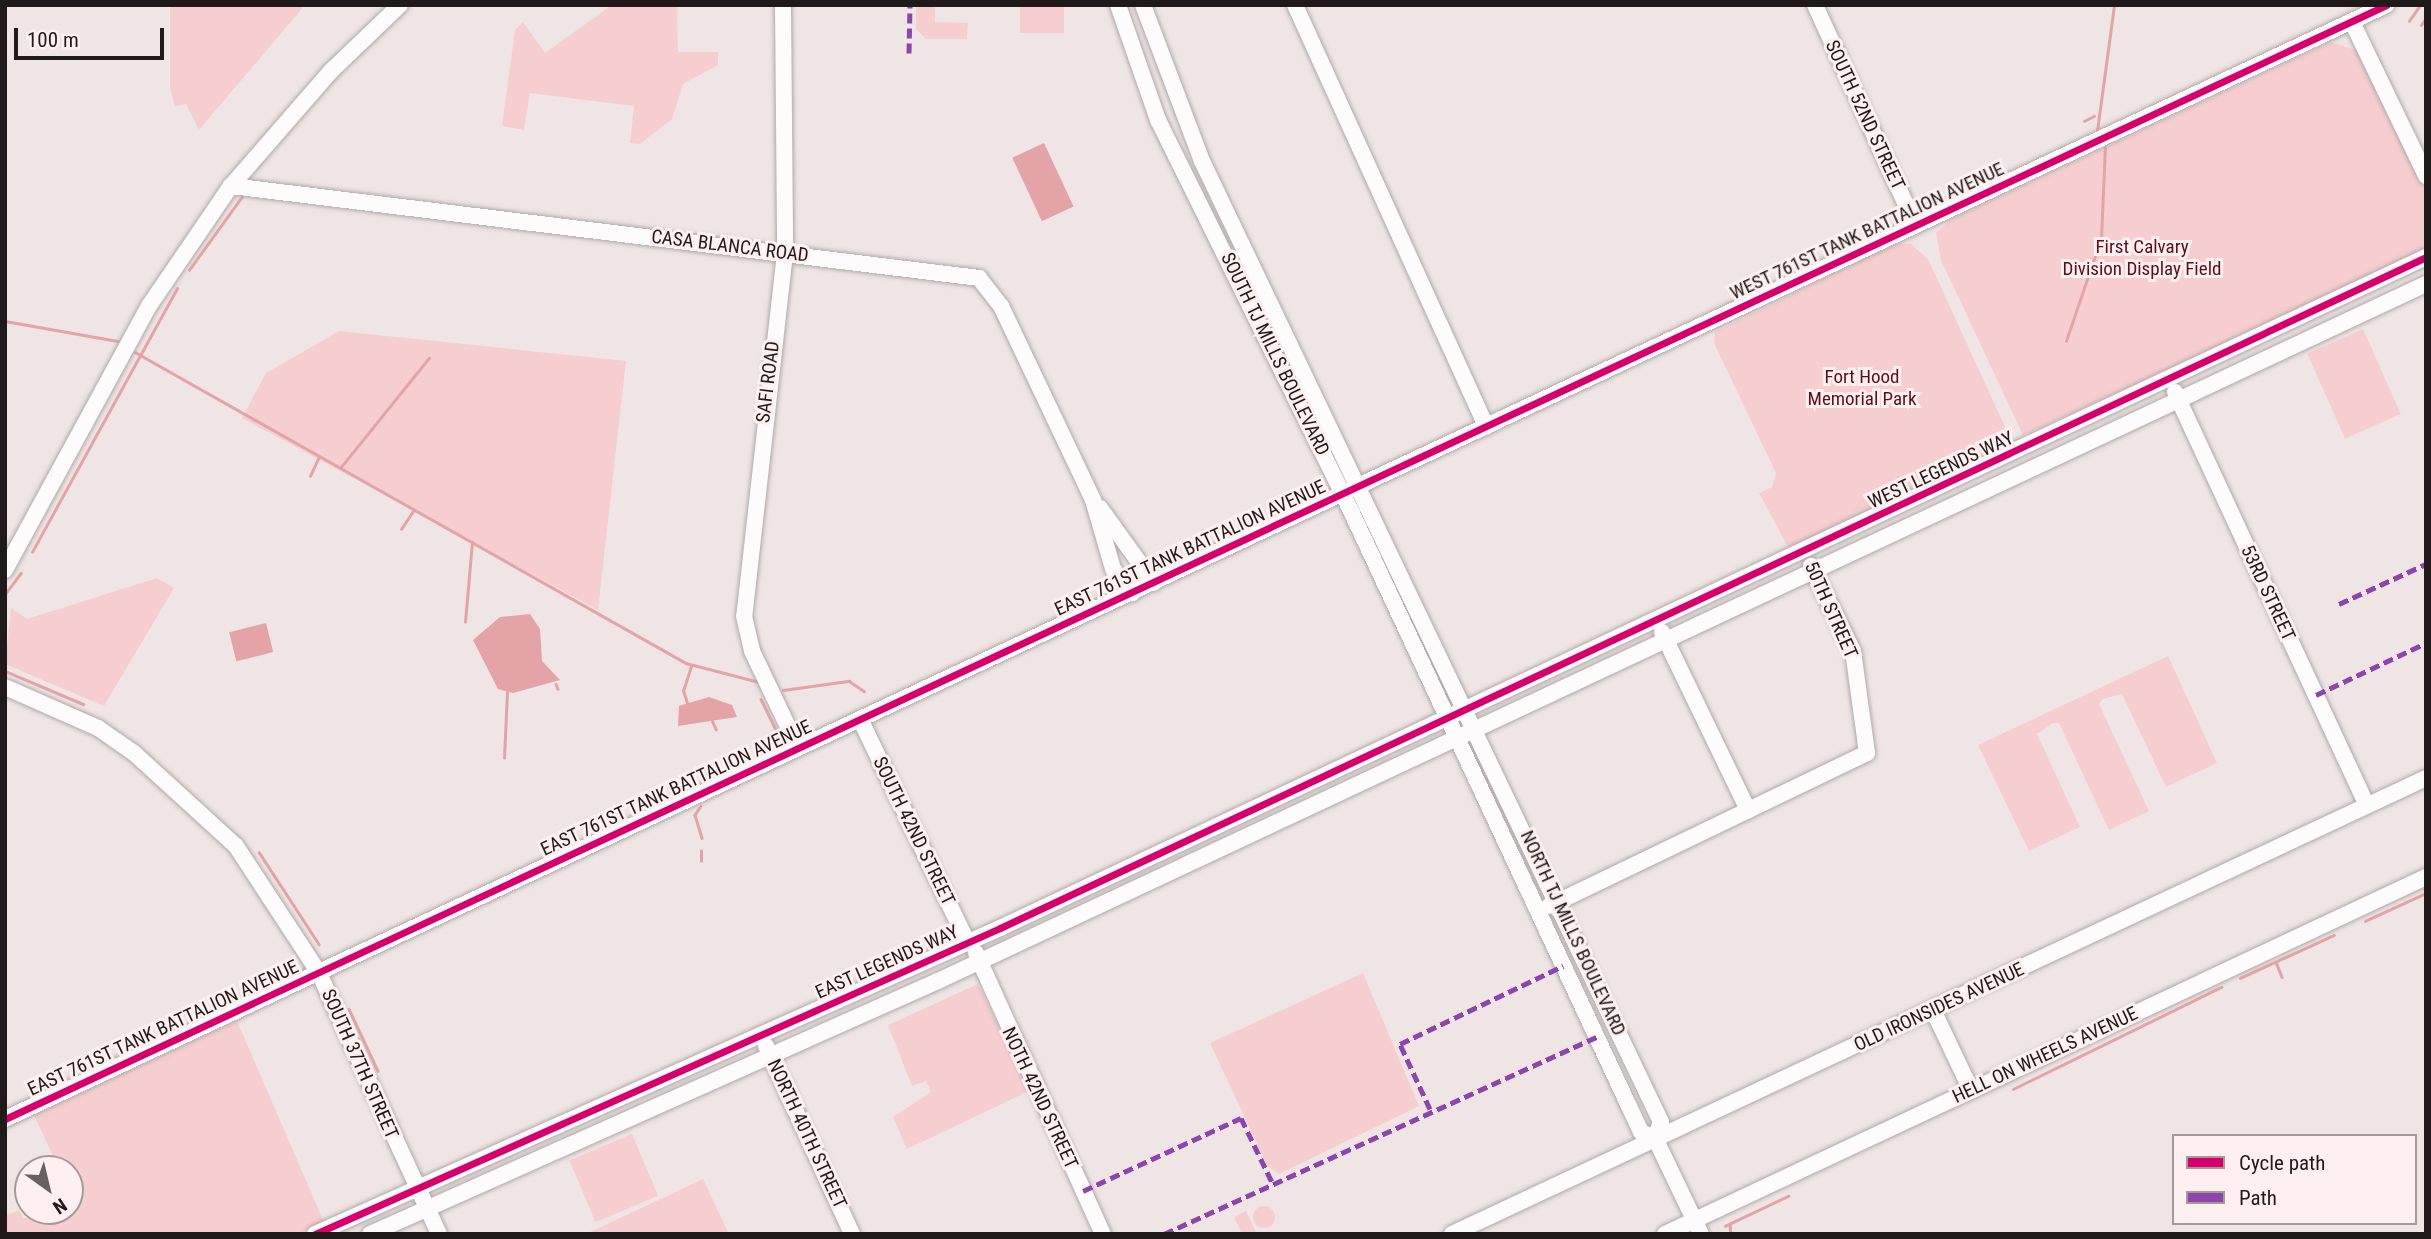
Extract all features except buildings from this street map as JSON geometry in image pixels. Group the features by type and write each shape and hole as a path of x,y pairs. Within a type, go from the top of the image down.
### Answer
{"street":[{"path":"5,570 83,417 231,186 331,71 400,5"},
{"name":"SAFI ROAD","path":"783,5 785,253 744,616 752,651 798,748"},
{"name":"SOUTH TJ MILLS BOULEVARD","path":"1143,5 1202,161 1478,729"},
{"path":"1295,5 1486,427"},
{"name":"SOUTH 52ND STREET","path":"1815,5 1915,224"},
{"name":"WEST 761ST TANK BATTALION AVENUE","path":"1361,486 2386,5"},
{"name":"SOUTH TJ MILLS BOULEVARD","path":"1120,6 1158,120 1343,494 1458,738"},
{"path":"2352,22 2426,176"},
{"name":"CASA BLANCA ROAD","path":"231,186 959,273 986,283 1093,500 1154,583"},
{"name":"WEST LEGENDS WAY","path":"1468,709 2426,257"},
{"name":"WEST LEGENDS WAY","path":"1478,729 2426,284"},
{"name":"53RD STREET","path":"2170,380 2367,805"},
{"name":"EAST 761ST TANK BATTALION AVENUE","path":"5,1119 1361,486"},
{"name":"CASA BLANCA ROAD","path":"1093,500 1113,569 1132,593"},
{"name":"50TH STREET","path":"1748,810 1867,753 1853,651 1804,551"},
{"name":"CASA BLANCA ROAD","path":"1106,605 1113,569"},
{"path":"1538,911 1748,810 1657,621"},
{"name":"SOUTH 37TH STREET","path":"5,687 98,728 181,791 270,891 319,973 439,1234"},
{"name":"EAST LEGENDS WAY","path":"315,1234 417,1186 968,943 1468,709"},
{"name":"SOUTH 42ND STREET","path":"860,719 968,943"},
{"name":"EAST LEGENDS WAY","path":"370,1234 938,981 1478,729"},
{"name":"NORTH TJ MILLS BOULEVARD","path":"1478,729 1661,1122 1655,1138"},
{"name":"NORTH TJ MILLS BOULEVARD","path":"1458,738 1641,1132 1655,1138 1698,1227"},
{"name":"OLD IRONSIDES AVENUE","path":"1461,1232 1655,1138 2426,778"},
{"name":"HELL ON WHEELS AVENUE","path":"1665,1234 1698,1227 1971,1090 2426,877"},
{"path":"976,963 979,948 1000,928"},
{"path":"938,981 961,960 968,943"},
{"name":"NOTH 42ND STREET","path":"976,963 1103,1234"},
{"path":"1933,1010 1971,1090"},
{"name":"NORTH 40TH STREET","path":"761,1034 852,1234"}],"green space":[{"path":"170,5 305,5 199,130 186,104 175,106 170,88"},
{"path":"612,5 677,5 678,52 718,52 718,65 683,84 672,119 640,144 630,143 634,106 530,93 524,130 502,126 515,30 523,22 545,53"},
{"path":"916,5 935,5 935,22 968,23 967,39 926,39 916,29"},
{"path":"1020,5 1064,5 1064,33 1020,33"},
{"name":"First Calvary Division Display Field","path":"2331,42 2361,52 2426,188 2426,253 2023,435 1941,260 1936,233 1952,219"},
{"name":"Fort Hood Memorial Park","path":"1896,244 1911,244 1928,259 2012,442 1789,549 1759,493 1772,487 1776,473 1714,343 1715,332"},
{"path":"2363,329 2401,414 2345,439 2307,354"},
{"path":"339,331 626,361 598,610 242,418 266,373"},
{"path":"157,578 174,588 104,706 5,664 11,608 27,619"},
{"path":"2168,656 2217,763 2166,787 2122,694 2103,699 2099,704 2149,811 2109,830 2059,723 2053,723 2037,734 2080,827 2029,851 1978,745"},
{"path":"1363,973 1419,1106 1279,1174 1267,1165 1210,1043"},
{"path":"978,984 1029,1091 907,1149 893,1117 931,1092 926,1081 912,1086 888,1025"},
{"path":"237,1021 324,1222 299,1234 5,1234 5,1216 14,1212 14,1225 84,1225 84,1155 53,1155 34,1115"},
{"path":"632,1134 658,1196 596,1222 569,1161"},
{"path":"703,1179 729,1234 586,1234"},
{"path":"1264,1206 1272,1209 1275,1217 1272,1225 1264,1228 1256,1225 1253,1217 1256,1209"},
{"path":"1246,1211 1257,1234 1242,1234 1234,1217"}],"shaded area":[{"path":"1044,143 1074,206 1042,221 1012,158"},
{"path":"530,614 540,629 542,661 560,680 513,693 498,689 473,640 500,617"},
{"path":"266,623 273,652 236,661 229,632"},
{"path":"709,697 732,705 737,717 678,726 679,706"}],"waterway":[{"path":"2097,131 2114,5"},
{"path":"2409,21 2420,5"},
{"path":"2421,25 2426,18"},
{"path":"2084,121 2094,116"},
{"path":"2066,341 2101,238 2105,148"},
{"path":"189,270 243,195"},
{"path":"32,552 177,288"},
{"path":"5,321 117,341"},
{"path":"135,352 686,663 759,682"},
{"path":"341,467 429,358"},
{"path":"310,476 319,457"},
{"path":"401,529 414,510"},
{"path":"465,622 472,542"},
{"path":"5,594 21,573"},
{"path":"687,703 683,691 691,666"},
{"path":"5,671 83,704"},
{"path":"783,690 849,681 864,691"},
{"path":"556,684 558,689"},
{"path":"504,758 507,692"},
{"path":"761,699 778,734 776,750"},
{"path":"712,720 716,729"},
{"path":"701,806 695,815 702,838"},
{"path":"701,851 701,861"},
{"path":"259,852 319,944"},
{"path":"2365,921 2426,893"},
{"path":"2240,978 2334,935"},
{"path":"2276,962 2282,977"},
{"path":"2013,1089 2221,987"},
{"path":"349,1009 378,1071"},
{"path":"1725,1226 1788,1196"},
{"path":"1730,1225 1731,1234"}],"marked path":[{"path":"909,53 910,5"},
{"path":"2339,604 2426,564"},
{"path":"2316,695 2426,643"},
{"path":"1430,1109 1400,1044 1563,966"},
{"path":"1164,1234 1597,1037"},
{"path":"1083,1191 1241,1118 1272,1182"}],"cycle path":[{"path":"5,1119 2386,5"},
{"path":"315,1234 1000,928 2426,257"}]}
